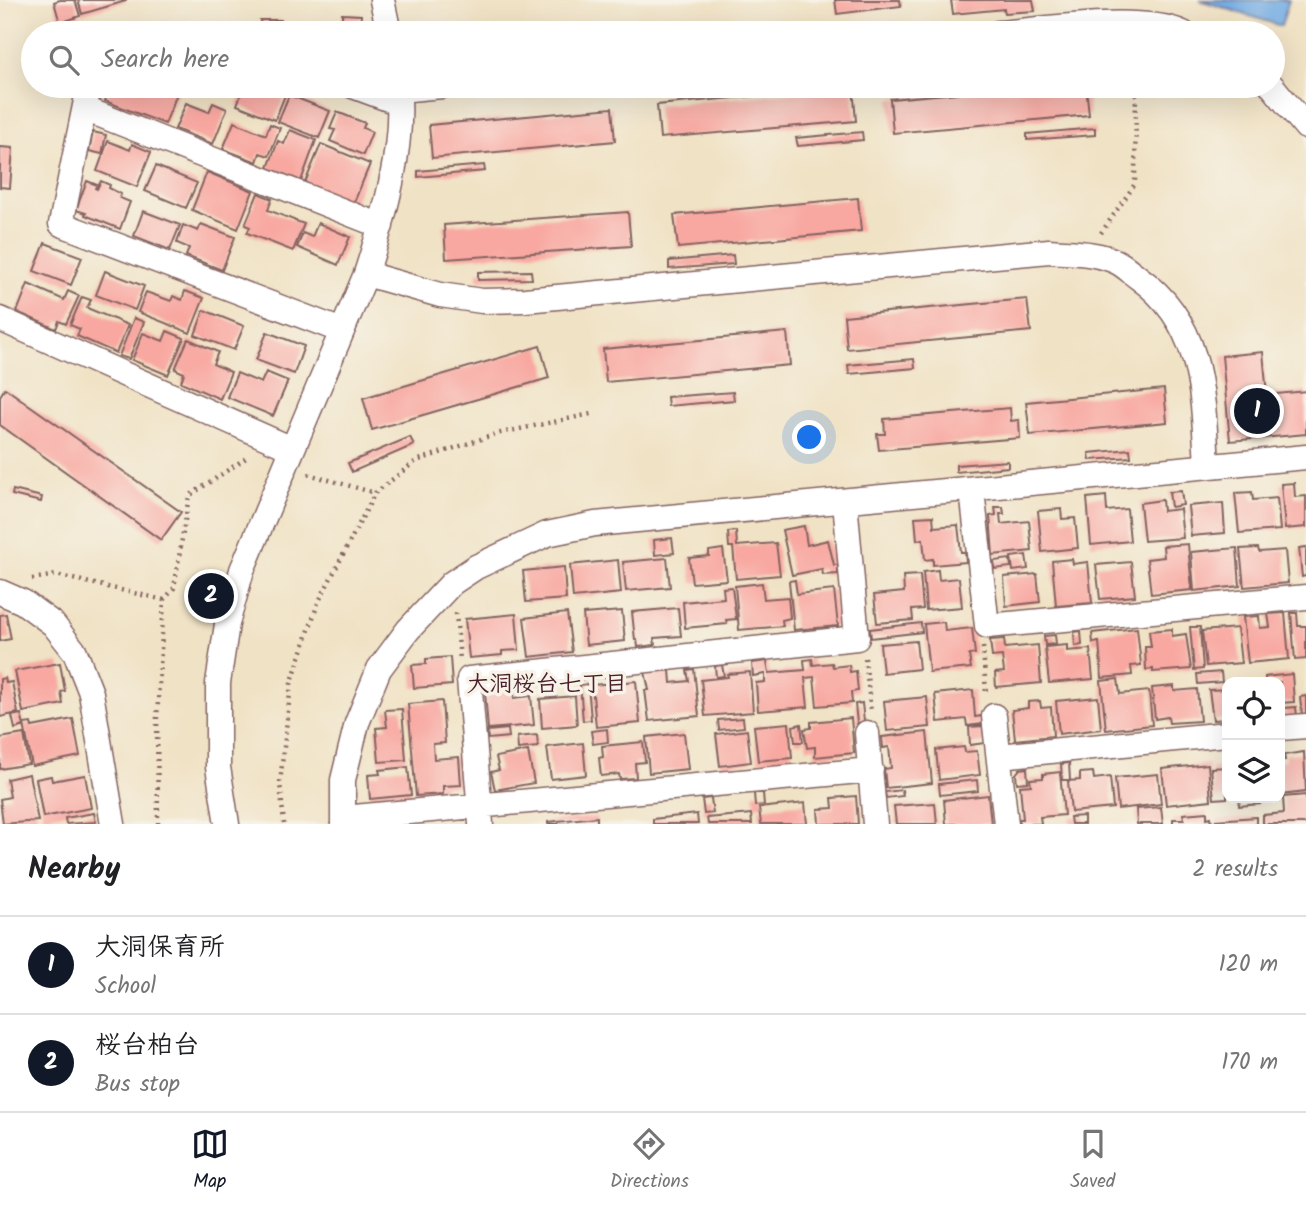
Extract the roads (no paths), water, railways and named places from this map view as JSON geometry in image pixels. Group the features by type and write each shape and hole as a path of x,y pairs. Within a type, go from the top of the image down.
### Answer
{"street":[{"path":"382,0 386,21"},
{"path":"342,331 61,224 87,98 381,226"},
{"path":"227,824 218,767 218,683 227,624 242,570 283,452 342,331 366,274 381,226 394,161 399,98"},
{"path":"1282,98 1306,127"},
{"path":"366,274 440,295 482,301 525,300 1049,251 1086,254 1116,261 1157,290 1183,327 1196,357 1203,394 1207,466"},
{"path":"0,319 283,452"},
{"path":"870,770 481,815 343,821 342,780 357,723 379,669 408,630 452,583 476,567 547,534 594,524 1306,457"},
{"path":"972,490 987,626 1306,597"},
{"path":"481,815 469,679 857,638 845,501"},
{"path":"0,592 23,602 53,624 75,652 91,693 113,824"},
{"path":"994,716 1006,824"},
{"path":"1285,728 1306,726"},
{"path":"867,733 875,824"},
{"path":"999,756 1222,734"}],"water":[{"path":"1200,0 1289,0 1283,21 1265,21"}],"place":[{"name":"大洞保育所","path":"1257,411"},
{"name":"桜台柏台","path":"211,596"}],"district":[{"name":"大洞桜台七丁目","path":"547,685"}]}
